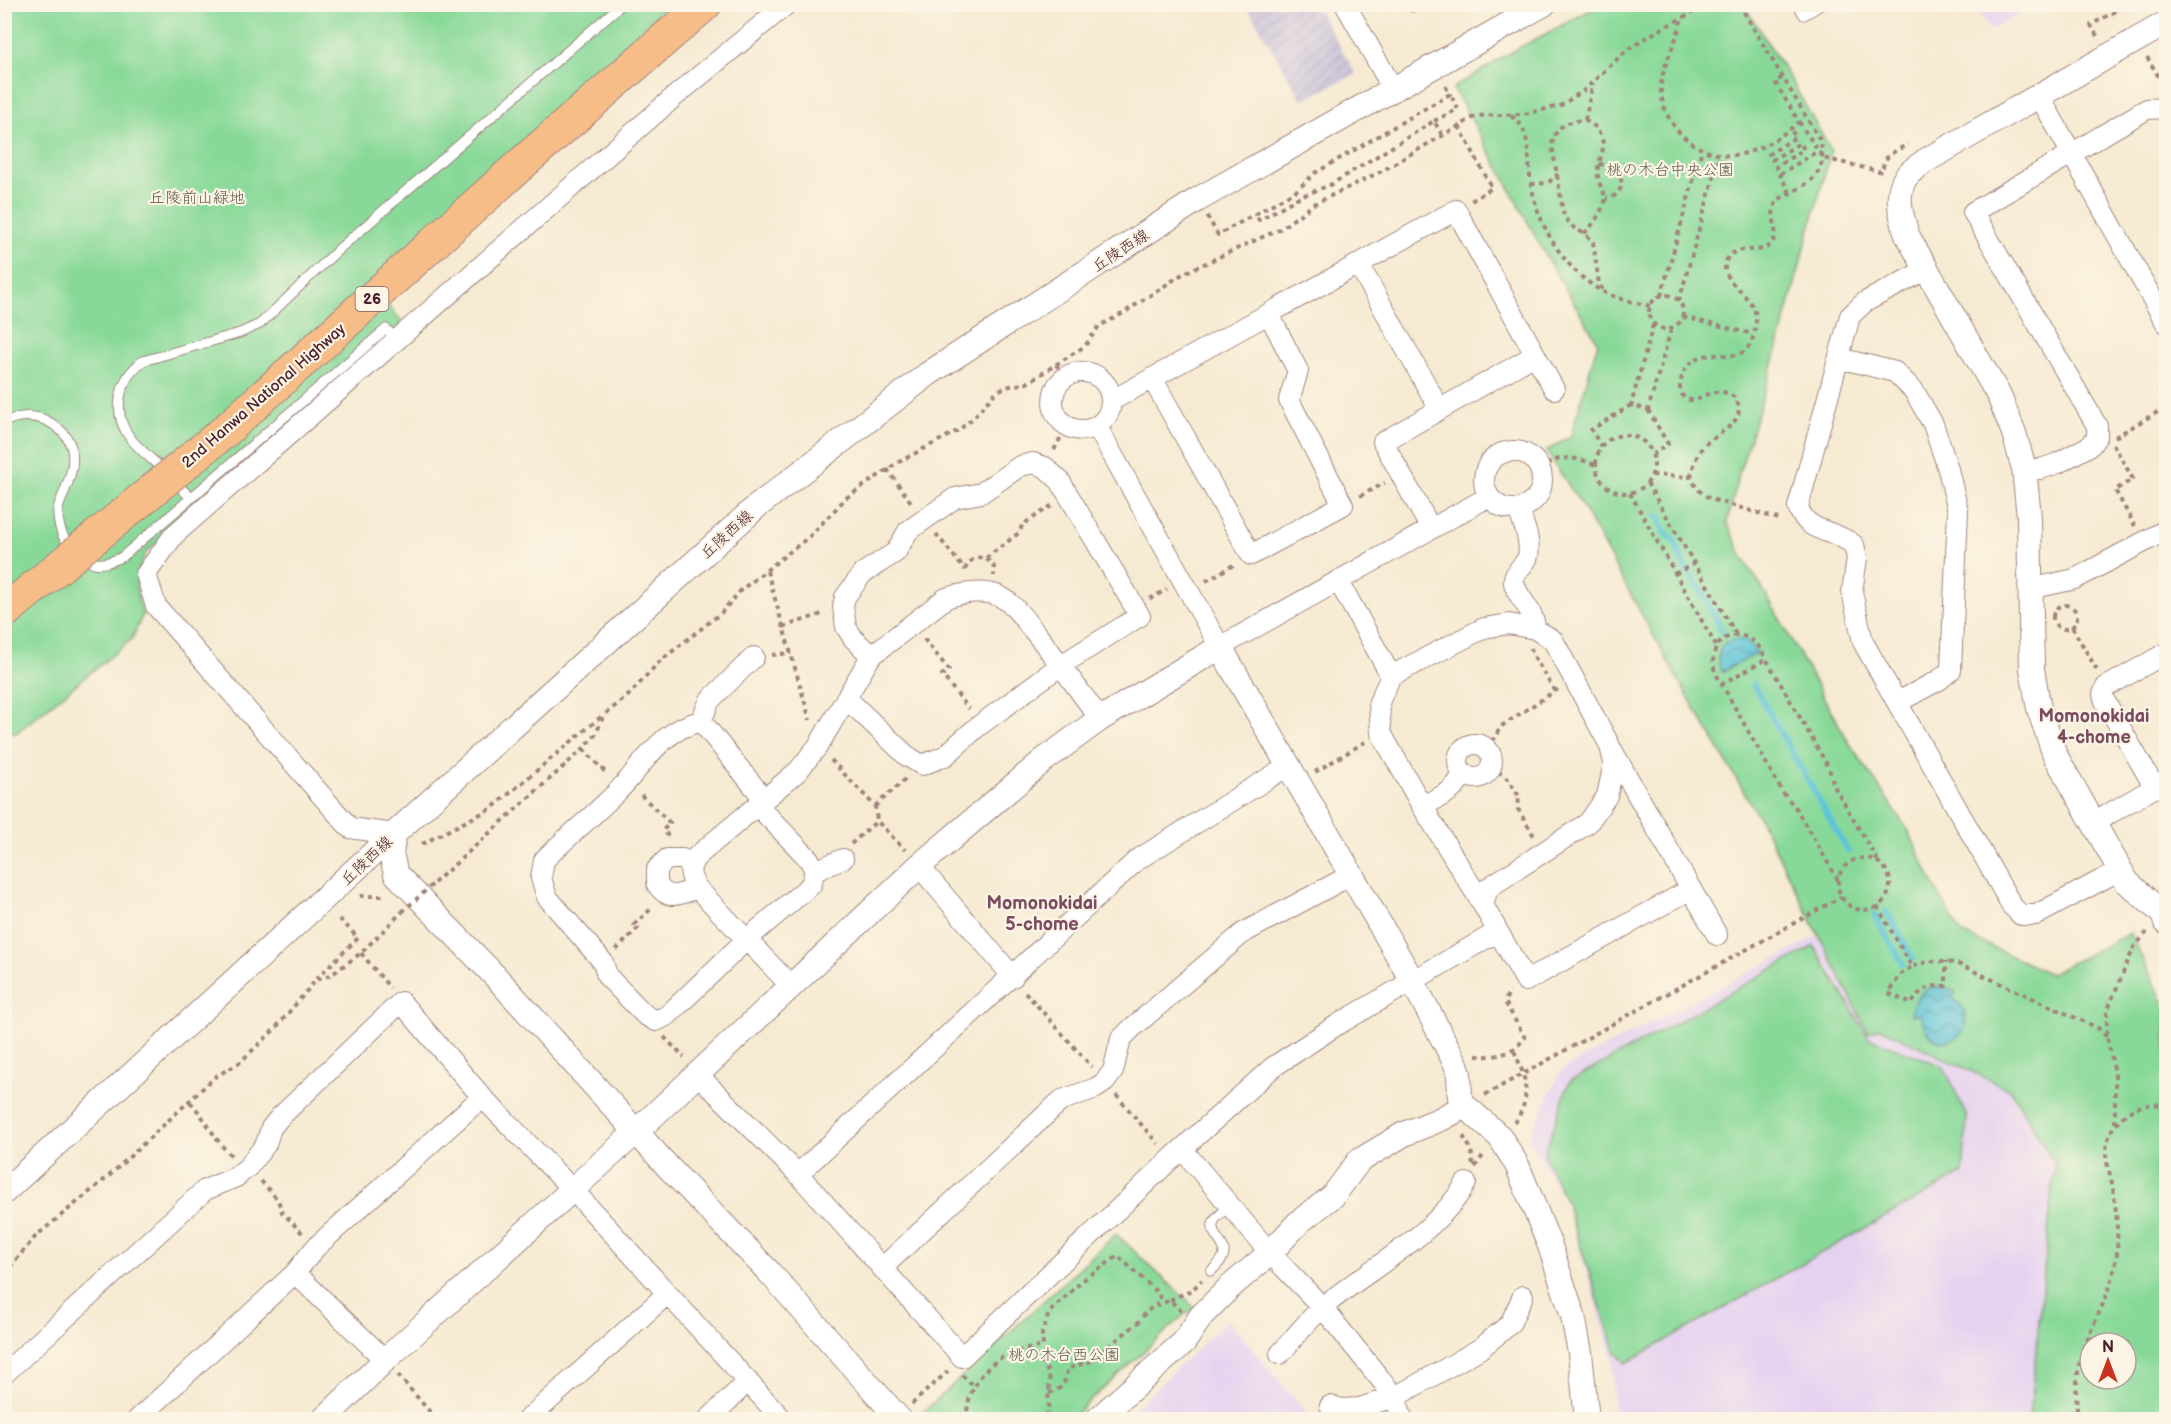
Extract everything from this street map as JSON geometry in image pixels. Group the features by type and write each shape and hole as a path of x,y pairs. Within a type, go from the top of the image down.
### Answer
{"highway":[{"name":"26","path":"519,166 687,4"},
{"name":"2nd Hanwa National Highway","path":"4,612 225,430 519,166 705,4"}],"street":[{"path":"787,4 674,97 174,535 146,574 156,606 350,828 394,834 391,854 396,874 669,1168 769,1272 899,1418"},
{"path":"1345,4 1393,89"},
{"name":"丘陵西線","path":"4,1192 394,834 755,508 928,374 1197,200 1544,4"},
{"path":"2165,915 2127,882 2055,755 2039,709 2032,669 2029,517 2024,470 2014,433 1999,396 1907,235 1901,215 1900,195 1906,177 1925,161 2166,23"},
{"path":"2040,97 2166,323"},
{"path":"2024,470 2041,469 2091,445 2097,436 2097,426 1973,212 2147,109 2166,108"},
{"path":"1112,400 1456,210 1554,389"},
{"path":"1359,265 1440,408"},
{"path":"1927,269 1865,302 1850,316 1798,507 1802,519 1810,526 1844,536 1854,544 1857,558 1852,592 1863,642 2012,906 2021,915 2036,915 2120,870"},
{"path":"1152,378 1251,555 1343,505 1290,400 1298,371 1269,314"},
{"path":"1431,530 1383,442 1535,355"},
{"path":"1839,358 1895,372 1914,391 1933,424 1948,469 1958,511 1951,670 1938,680 1898,702"},
{"path":"1060,371 1085,372 1104,381 1112,400 1110,411 1097,427 1076,430 1059,419 1053,403 1060,371"},
{"path":"1097,427 1220,647 1412,980 1456,1064 1459,1074 1460,1098 1471,1114 1494,1131 1517,1165 1534,1203 1573,1316 1580,1353 1587,1419"},
{"path":"1519,452 1528,455 1540,471 1542,481 1540,491 1527,506 1508,509 1498,506 1488,497 1483,481 1486,468 1494,458 1502,453 1519,452"},
{"path":"846,698 907,756 922,765 945,756 981,725 1061,665 1140,616 1060,481 1045,467 1033,463 1020,466 981,493 955,498 908,531 896,552 863,573 845,597 843,607 846,627 853,638 871,656"},
{"path":"322,1419 698,1075 919,866 1044,760 1100,719 1220,647 1488,497"},
{"path":"1518,509 1528,542 1528,557 1515,576 1514,583 1532,613 1535,629"},
{"path":"2030,588 2075,579 2166,530"},
{"path":"1339,582 1391,675"},
{"path":"697,888 682,895 667,895 657,884 657,869 667,859 683,861 696,857 798,771 818,746 871,656 946,598 978,593 1000,597 1019,613 1100,719"},
{"path":"1691,889 1526,981 1381,733 1379,702 1391,675 1485,628 1509,624 1535,629 1553,640 1610,746 1718,936"},
{"path":"2093,823 2161,784 2105,701 2103,694 2106,687 2166,653"},
{"path":"701,721 710,700 754,657"},
{"path":"701,721 761,802 809,859 815,871 811,885 746,940 668,1015 656,1022 645,1015 607,976 603,962 547,897 541,878 544,860 624,785 651,750 673,732 701,721"},
{"path":"1422,806 1450,792 1460,781 1462,772 1457,761 1462,750 1473,743 1487,748 1492,762 1486,773 1474,778 1462,772"},
{"path":"1483,905 1488,888 1588,823 1599,810 1607,796 1611,780 1614,762 1610,746"},
{"path":"798,1174 1137,860 1293,774"},
{"path":"815,871 843,859"},
{"path":"683,861 697,888 791,986"},
{"path":"919,866 1013,977"},
{"path":"882,1268 1062,1100 1096,1088 1105,1082 1113,1071 1121,1039 1243,933 1351,875"},
{"path":"698,1075 798,1174 962,1357 1182,1149 1273,1067 1337,1025 1497,932"},
{"path":"4,1374 205,1190 236,1177 248,1167 262,1151 271,1128 280,1117 401,1002 482,1097 573,1190 783,1419"},
{"path":"137,1419 295,1273 316,1247 482,1097"},
{"path":"1097,1419 1184,1342 1202,1315 1229,1288 1270,1253 1299,1222 1333,1196 1359,1161 1404,1134 1441,1119 1465,1106"},
{"path":"1182,1149 1270,1253 1322,1307 1395,1397 1403,1419"},
{"path":"1280,1354 1322,1307 1431,1224 1459,1196 1466,1183"},
{"path":"295,1273 385,1360"},
{"path":"527,1419 666,1294"},
{"path":"1330,1406 1342,1409 1359,1408 1395,1397 1481,1348 1510,1324 1523,1296"},
{"path":"708,1419 748,1381"}],"lane":[{"path":"191,498 132,440 124,429 120,416 120,391 132,369 143,361 240,333 260,324 339,249 622,4"},
{"path":"1411,4 1412,8 1418,4"},
{"path":"1797,4 1804,15 1822,4"},
{"path":"4,423 27,417 40,418 55,425 68,438 74,455 73,471 58,508 58,524 64,540 81,557 93,563 109,562 123,557 386,328 397,340"},
{"path":"1211,1271 1220,1263 1224,1253 1222,1243 1215,1235 1213,1224 1217,1217 1230,1206"}],"path":[{"path":"422,844 492,808 630,694 659,662 721,613 741,590 810,536 846,498 897,463 959,430 995,393 1005,387 1027,383 1060,371 1085,346 1099,326 1122,314 1176,278 1280,229 1314,204 1380,172 1476,116 1524,114 1560,106 1583,91 1626,51 1709,4"},
{"path":"1690,477 1694,463 1703,447 1733,424 1738,414 1738,405 1734,397 1728,393 1717,391 1700,399 1685,398 1680,392 1680,382 1686,368 1697,357 1711,354 1728,356 1741,354 1747,350 1753,334 1756,312 1753,304 1732,284 1725,267 1728,258 1735,252 1747,249 1760,250 1772,243 1776,234 1774,206 1779,200 1812,181 1823,158 1820,140 1739,4"},
{"path":"2097,36 2091,25 2128,4"},
{"path":"1681,19 1674,49 1662,76 1661,91 1669,119 1689,142 1702,149 1720,154 1742,154 1755,150 1799,122"},
{"path":"2087,42 2107,31"},
{"path":"2145,54 2166,91"},
{"path":"1255,214 1259,220 1297,198 1330,185 1434,121 1458,109 1433,67"},
{"path":"1783,77 1775,82 1823,158 1882,172 1883,161 1888,156 1917,138"},
{"path":"1585,120 1588,99 1595,80"},
{"path":"1218,235 1297,190 1315,173 1450,94"},
{"path":"1509,115 1522,126 1526,139 1535,205 1553,242 1582,277 1605,293 1650,306"},
{"path":"1584,233 1599,216 1606,198 1599,182 1599,164 1604,145 1597,128 1585,120 1566,124 1557,129 1552,145 1564,217 1575,229 1584,233 1593,242 1599,284 1605,293"},
{"path":"1434,121 1442,135"},
{"path":"1459,126 1492,188"},
{"path":"1790,129 1796,137 1769,154 1772,160 1800,143 1804,149 1776,167 1790,193"},
{"path":"1661,296 1702,149"},
{"path":"1780,174 1818,151"},
{"path":"1679,301 1720,154"},
{"path":"1599,164 1618,171 1621,177 1618,192 1606,198"},
{"path":"1531,184 1548,183 1558,174"},
{"path":"1602,447 1591,430 1631,405 1653,325 1649,316 1650,306 1655,299 1661,296 1674,297 1683,307 1683,317 1671,330 1648,410"},
{"path":"1683,317 1753,334"},
{"path":"1653,325 1671,330"},
{"path":"1631,405 1648,410 1668,444 1653,454"},
{"path":"2144,542 2115,490 2133,479 2110,439 2166,407"},
{"path":"986,558 1020,532 1022,525 1053,505 1037,481 1067,426"},
{"path":"1631,436 1640,439 1653,454 1652,475 1647,483 1640,490 1630,493 1610,490 1600,481 1595,465 1598,452 1602,447 1614,437 1631,436"},
{"path":"1540,471 1553,460 1566,458 1578,459 1595,465"},
{"path":"1343,505 1400,474"},
{"path":"1652,475 1690,477"},
{"path":"1690,477 1702,494 1712,500 1789,522 1802,519"},
{"path":"1647,483 1737,636"},
{"path":"1630,493 1716,646"},
{"path":"1210,588 1205,580 1251,555"},
{"path":"1675,574 1695,563"},
{"path":"767,571 818,746 874,806 877,820 919,866"},
{"path":"2068,604 2074,608 2077,615 2072,627 2062,628 2054,622 2053,615 2061,605 2068,604"},
{"path":"783,627 843,607"},
{"path":"913,624 949,670 942,675 981,725"},
{"path":"2072,627 2106,687"},
{"path":"1737,636 1749,638 1755,642 1767,660 1829,768 1834,786 1879,863 1885,869 1890,887 1887,896 1877,906 1864,911 1855,909 1841,897 1838,880 1795,807 1783,793 1721,684 1712,663 1716,646 1725,639 1737,636"},
{"path":"1721,684 1767,660"},
{"path":"1487,748 1495,740 1496,732 1503,725 1573,677"},
{"path":"316,980 331,975 361,953 402,912 583,748 596,734 604,715"},
{"path":"1293,774 1381,733"},
{"path":"583,748 670,823 663,830 675,843 683,861"},
{"path":"874,806 922,765"},
{"path":"1490,768 1508,778 1519,796 1518,809 1543,852"},
{"path":"843,859 847,848 877,820"},
{"path":"1838,880 1841,871 1854,860 1862,858 1879,863"},
{"path":"358,896 388,896 405,883"},
{"path":"603,962 638,928 634,925 667,895"},
{"path":"1465,1106 1841,897"},
{"path":"1877,906 1912,967"},
{"path":"4,1274 36,1236 109,1176 216,1076 238,1064 274,1030 316,980 358,938 335,914 343,908"},
{"path":"2078,1419 2076,1387 2079,1368 2112,1278 2116,1252 2112,1183 2106,1162 2105,1147 2115,1123 2115,1073 2107,1037 2107,1011 2134,947 2165,915"},
{"path":"361,953 401,1002"},
{"path":"1946,961 1946,986 1926,987 1915,997 1912,1004 1888,993 1901,974 1912,967 1929,961 1946,961 1966,967 2098,1028 2107,1037"},
{"path":"1456,1064 1475,1056 1490,1057 1514,1051 1525,1038 1505,1002 1508,993 1526,981"},
{"path":"1505,1146 1510,1129 1524,1106 1526,1085 1524,1072 1514,1051"},
{"path":"190,1102 201,1114 221,1147 248,1167 278,1200 282,1212 316,1247"},
{"path":"2115,1123 2139,1107 2166,1104"},
{"path":"1441,1119 1464,1136 1472,1149 1472,1171 1466,1183"},
{"path":"968,1419 967,1404 977,1381 996,1362 1008,1354 1043,1346 1042,1333 1049,1313 1083,1280 1118,1256 1159,1294 1160,1300 1156,1306"},
{"path":"1049,1393 1060,1390 1066,1381 1067,1370 1091,1361 1141,1320 1146,1311 1170,1300 1176,1309 1185,1314 1202,1315"},
{"path":"1017,1351 1027,1352 1037,1357 1046,1367 1051,1380 1049,1410 1043,1419"},
{"path":"899,1418 962,1357"},
{"path":"385,1360 438,1419"}],"shaded area":[{"path":"1246,5 1315,5 1356,74 1302,100"},
{"path":"1976,5 2036,5 1990,30"},
{"path":"1818,936 1868,1031 1880,1028 2011,1090 2055,1164 2028,1419 1614,1419 1612,1355 1565,1200 1528,1139 1561,1070"},
{"path":"1228,1320 1310,1417 1307,1420 1123,1419"}],"green space":[{"name":"丘陵前山緑地","path":"4,5 667,5 508,159 370,283 403,323 147,551 137,582 143,614 132,639 16,733 4,732"},
{"name":"桃の木台中央公園","path":"1600,5 1744,5 1792,82 1831,151 1727,523 1743,558 1848,741 1908,830 1934,885 1961,933 2050,974 2130,933 2166,1008 2166,1419 2029,1419 2055,1164 2011,1090 1881,1028 1868,1032 1760,819 1678,680 1579,501 1546,451 1571,436 1598,342 1549,262 1453,88 1515,50"},
{"path":"1814,946 1869,1038 1943,1066 1967,1116 1963,1173 1626,1363 1616,1353 1565,1200 1544,1155 1569,1082"},
{"name":"桃の木台西公園","path":"1116,1234 1196,1309 1185,1314 1070,1419 918,1420 917,1418"}],"water":[{"path":"1736,639 1747,641 1758,653 1722,672 1718,661 1720,651 1726,643"},
{"path":"1933,987 1944,987 1956,992 1952,998 1965,1013 1966,1022 1963,1032 1949,1041 1936,1040 1927,1031 1921,1015 1911,1015 1918,997"}],"waterway":[{"path":"1657,516 1660,518 1664,531 1676,543 1684,566 1701,590 1723,632"},
{"path":"1753,684 1848,851"},
{"path":"1886,911 1913,959"},
{"path":"1875,916 1903,964"}],"district":[{"name":"Momonokidai 4-chome","path":"2094,726"},
{"name":"Momonokidai 5-chome","path":"1042,913"}]}
